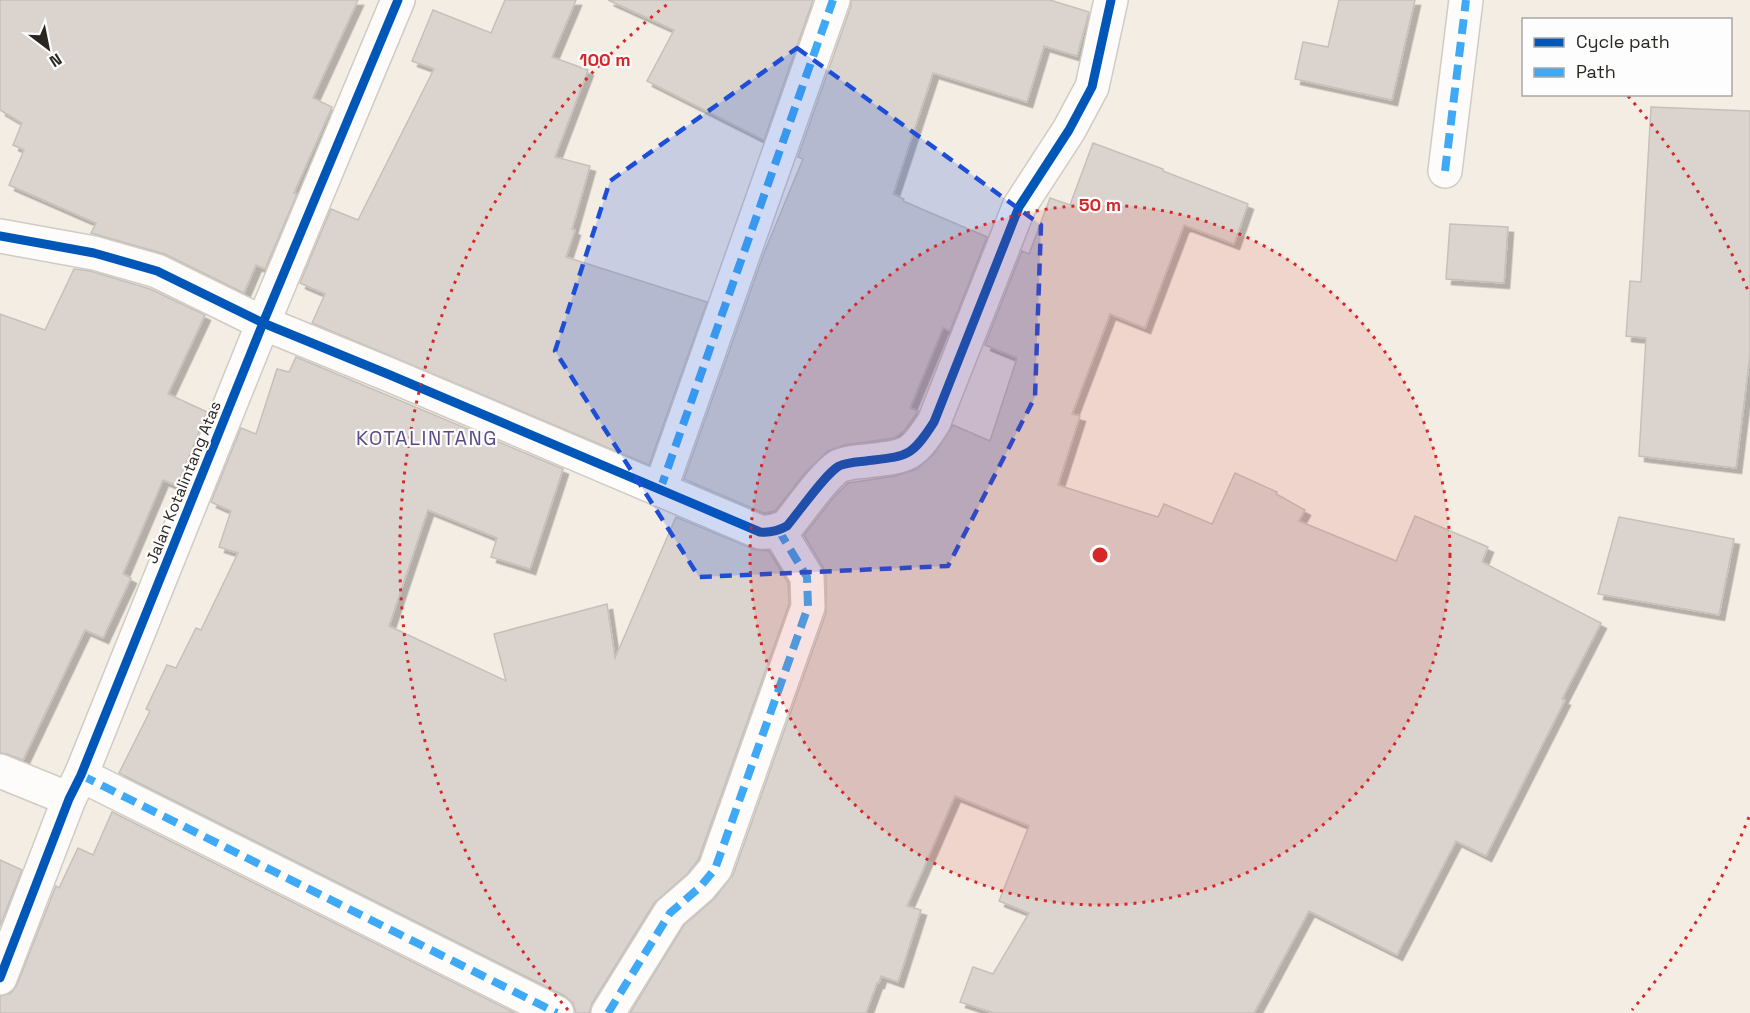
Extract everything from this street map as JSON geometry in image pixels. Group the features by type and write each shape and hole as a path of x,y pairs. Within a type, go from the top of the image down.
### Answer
{"street":[{"name":"Jalan Kotalintang Atas","path":"0,978 263,323 398,0"},
{"path":"660,490 833,0"},
{"path":"0,236 94,253 157,272 263,323 760,532 779,531 787,526 836,468 848,462 899,456 914,450 934,422 1019,207 1069,130 1092,87 1111,0"},
{"path":"1445,171 1466,0"},
{"path":"608,1013 670,913 700,887 715,869 789,661 808,607 808,586 807,577 779,531"},
{"path":"0,771 75,787 557,1013"}],"highlighted area":[{"path":"797,48 1041,225 1035,397 948,566 699,577 555,351 610,181"}],"building":[{"path":"0,0 358,0 313,98 332,107 294,193 297,194 265,269 256,265 244,293 165,254 91,233 96,223 9,185 24,150 13,145 22,123 0,110"},
{"path":"505,0 576,0 552,57 588,70 555,157 590,166 572,229 575,230 566,257 707,302 649,465 312,323 325,294 300,283 331,209 358,220 434,69 412,61 433,10 491,33"},
{"path":"608,0 813,0 764,140 647,81 674,30"},
{"path":"851,0 1050,0 1089,12 1077,56 1044,46 1027,102 933,73 893,194 904,199 903,201 987,237 950,331 943,328 910,408 918,411 905,430 894,438 845,445 828,451 805,473 775,511 764,513 684,479 764,253 803,159 798,157 851,6"},
{"path":"1339,0 1415,0 1392,100 1295,79 1303,42 1328,47"},
{"path":"1651,107 1750,111 1750,355 1736,468 1639,456 1646,338 1626,336 1630,281 1641,282"},
{"path":"1093,143 1248,204 1234,244 1184,225 1145,328 1110,314 1072,414 1080,416 1058,485 1158,517 1164,504 1212,524 1235,473 1277,492 1276,494 1305,510 1299,521 1396,561 1415,516 1488,547 1482,562 1601,623 1486,856 1456,841 1397,955 1309,911 1254,1013 994,1013 960,1002 973,967 993,974 1029,913 999,901 1029,826 955,796 907,906 921,910 898,982 881,976 866,1013 630,1013 684,925 714,899 733,875 826,613 826,576 804,535 848,483 895,476 917,469 934,454 953,425 990,441 1017,358 985,345 1022,251 1029,254 1050,198 1070,205"},
{"path":"1450,224 1508,227 1504,283 1446,279"},
{"path":"74,269 90,271 150,289 205,315 168,394 207,412 177,486 163,480 123,574 131,578 103,638 85,630 23,760 0,753 0,314 45,330"},
{"path":"296,357 563,469 530,569 491,557 497,538 428,510 389,626 506,681 494,634 607,604 615,658 676,517 753,549 769,551 788,583 789,604 698,860 687,874 654,903 592,1003 589,1013 576,1013 573,1003 565,996 119,773 150,711 146,709 167,665 176,668 196,628 201,630 238,553 219,547 231,511 211,502 241,428 256,434 277,369 289,372"},
{"path":"1619,517 1734,539 1719,615 1598,594"},
{"path":"112,812 515,1013 0,1013 0,996 11,993 17,985 56,886 59,888 78,848 93,855"},
{"path":"0,860 22,870 0,926"}],"marked path":[{"path":"660,490 833,0"},
{"path":"1445,171 1466,0"},
{"path":"608,1013 670,913 700,887 715,869 808,607 807,577 779,531"},
{"path":"81,775 557,1013"}],"cycle path":[{"path":"0,978 69,799 81,775 263,323 398,0"},
{"path":"0,236 94,253 157,271 263,323 760,532 774,531 787,526 833,470 852,462 891,458 907,453 919,443 934,422 1019,207 1069,130 1092,87 1111,0"}],"district":[{"name":"KOTALINTANG","path":"427,438"}]}
